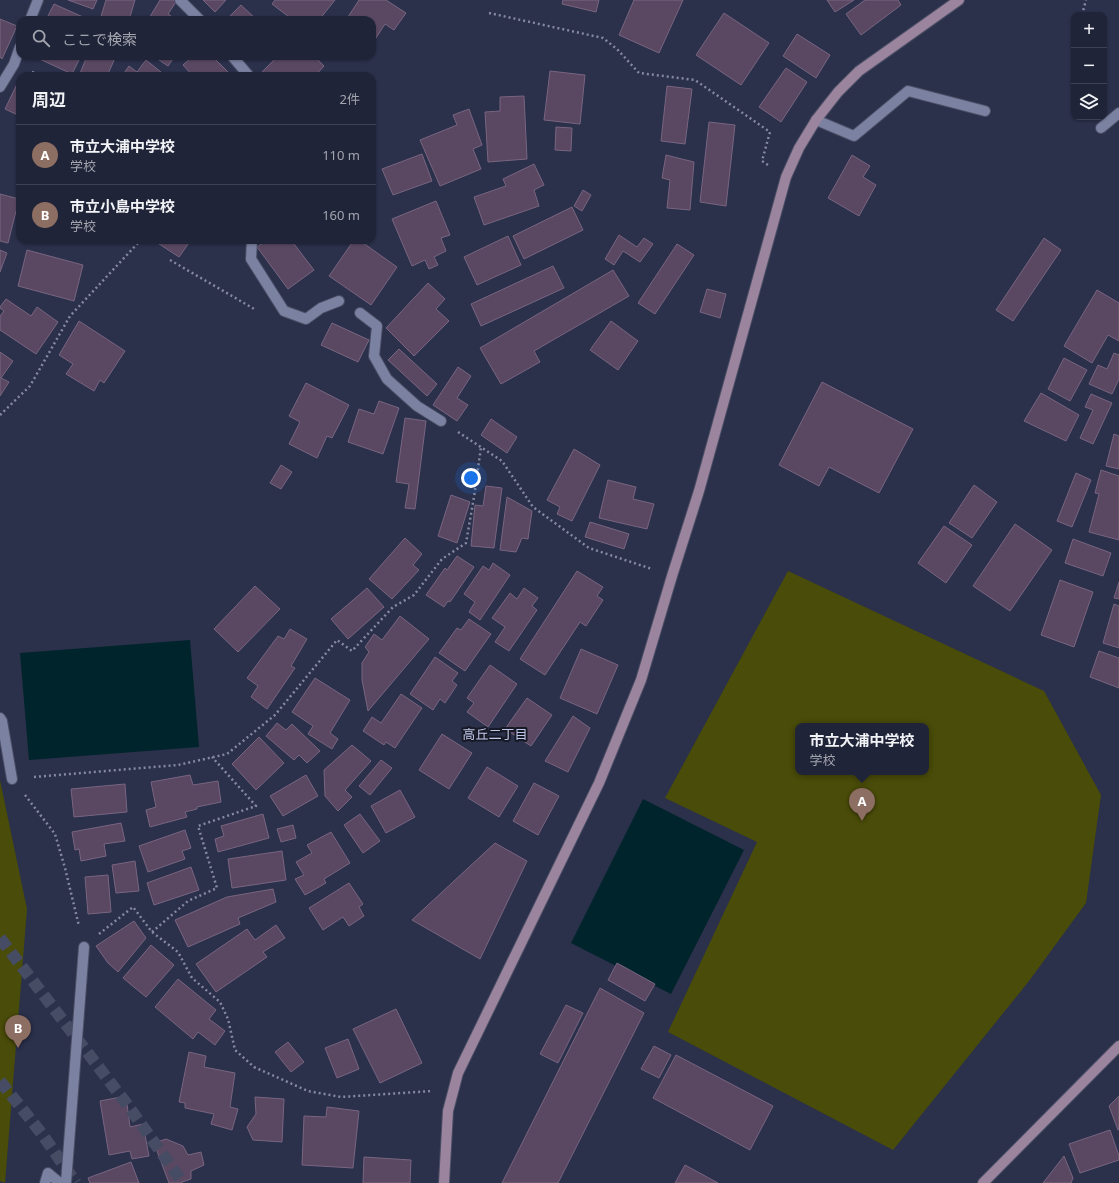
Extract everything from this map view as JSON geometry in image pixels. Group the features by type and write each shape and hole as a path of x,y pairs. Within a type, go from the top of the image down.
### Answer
{"street":[{"path":"32,16 38,0"},
{"path":"180,0 196,16"},
{"path":"444,1183 448,1111 458,1073 599,783 641,680 699,491 786,177 799,148 816,120 838,92 859,71 959,0"},
{"path":"0,87 16,58"},
{"path":"235,60 246,72"},
{"path":"816,120 854,136 908,91 985,111"},
{"path":"1101,128 1119,113"},
{"path":"252,244 251,260 284,312 306,319 321,308 339,301"},
{"path":"360,313 377,326 374,356 387,379 417,406 441,421"},
{"path":"0,718 12,779"},
{"path":"66,1183 84,947"},
{"path":"983,1183 1119,1046"},
{"path":"45,1183 48,1173 60,1183"}],"path":[{"path":"1083,12 1086,0"},
{"path":"490,13 603,38 617,49 639,74 695,80 770,132 762,161 786,177"},
{"path":"0,416 30,386 70,316 137,244"},
{"path":"170,260 275,321 287,313"},
{"path":"441,421 502,461 533,507 589,548 672,576"},
{"path":"12,779 178,765 227,754 275,715 337,640 352,651 393,607 414,595 442,559 466,544 481,446"},
{"path":"152,932 188,901 217,888 198,826 256,806 212,757"},
{"path":"12,779 55,834 65,868 84,947 133,907 152,932 178,952 192,978 220,1002 228,1019 235,1050 254,1066 308,1091 341,1097 454,1089"}],"shaded area":[{"path":"788,571 1044,691 1101,795 1086,903 1029,981 893,1150 668,1032 757,842 665,798"},
{"path":"190,640 199,747 29,760 20,653"},
{"path":"0,780 27,909 5,1183 0,1181"},
{"path":"643,799 744,850 671,994 571,943"}],"building":[{"path":"68,0 97,0 93,9"},
{"path":"106,0 135,0 130,16 101,16"},
{"path":"160,0 173,0 176,2 168,14 171,16 150,16"},
{"path":"203,0 226,0 215,12"},
{"path":"275,0 335,0 322,16 288,16 272,4"},
{"path":"359,0 386,0 406,13 394,30 385,24 376,38 376,16 349,16"},
{"path":"563,0 599,0 596,12 562,4"},
{"path":"634,0 683,0 659,53 619,35"},
{"path":"827,0 854,0 835,12"},
{"path":"865,0 898,0 901,5 861,35 846,14"},
{"path":"54,4 81,16 48,16"},
{"path":"241,5 253,16 230,16"},
{"path":"724,13 769,43 741,85 696,55"},
{"path":"0,19 16,26 16,28 2,59 0,57"},
{"path":"797,34 830,55 816,78 783,56"},
{"path":"42,60 79,60 73,72 68,72"},
{"path":"85,60 114,60 109,72 81,72"},
{"path":"146,60 161,72 137,72"},
{"path":"159,60 172,60 168,66"},
{"path":"189,60 216,60 228,72 189,72 183,65"},
{"path":"274,60 318,60 324,66 319,72 262,72"},
{"path":"129,66 137,72 125,72"},
{"path":"786,68 807,82 781,122 759,107"},
{"path":"550,71 585,75 580,124 544,120"},
{"path":"16,86 16,114 5,109"},
{"path":"667,86 692,89 685,144 661,141"},
{"path":"524,96 527,159 488,162 485,112 500,111 500,97"},
{"path":"469,109 482,145 473,149 481,169 440,186 420,140 457,125 453,115"},
{"path":"709,122 735,125 726,206 700,202"},
{"path":"556,127 572,128 571,151 555,150"},
{"path":"422,154 432,181 393,195 382,169"},
{"path":"666,155 694,162 690,210 667,208 670,180 662,178"},
{"path":"852,155 870,166 863,177 876,185 859,216 828,198"},
{"path":"534,164 544,185 534,190 539,206 484,225 474,197 506,186 503,179"},
{"path":"583,190 591,195 582,211 574,206"},
{"path":"0,194 16,198 16,211 8,243 0,241"},
{"path":"436,201 450,235 441,238 446,251 434,257 438,265 429,269 425,260 412,266 392,219"},
{"path":"572,207 583,230 524,259 513,236"},
{"path":"619,235 637,247 644,238 653,244 640,262 623,251 614,265 605,259"},
{"path":"508,236 521,265 477,285 464,257"},
{"path":"1044,238 1061,250 1013,321 996,310"},
{"path":"159,244 188,244 179,257"},
{"path":"261,244 294,244 314,270 288,289 257,247"},
{"path":"351,244 365,244 397,267 371,305 329,276"},
{"path":"677,244 694,255 655,314 638,303"},
{"path":"0,250 7,253 0,272"},
{"path":"27,250 83,265 74,301 18,286"},
{"path":"553,266 564,288 481,326 471,304"},
{"path":"613,270 629,296 534,351 540,362 501,384 480,348"},
{"path":"428,283 445,299 436,309 449,321 414,356 386,328"},
{"path":"707,289 726,294 720,318 700,312"},
{"path":"1097,290 1119,303 1119,341 1108,335 1092,363 1064,346"},
{"path":"6,299 31,316 37,307 58,322 36,354 0,330 0,316 4,311 0,307"},
{"path":"79,321 125,351 104,383 100,380 94,391 66,374 73,364 59,355"},
{"path":"611,321 638,341 618,370 590,350"},
{"path":"332,323 369,340 358,362 321,345"},
{"path":"399,349 437,384 427,396 388,360"},
{"path":"0,352 13,361 1,378 9,382 0,396"},
{"path":"1114,353 1119,355 1119,379 1112,394 1089,384 1098,365 1107,369"},
{"path":"1064,358 1087,370 1070,401 1048,389"},
{"path":"458,367 471,376 457,398 468,405 457,421 433,405"},
{"path":"822,382 913,429 879,493 829,467 819,486 779,465"},
{"path":"306,383 349,405 332,438 327,436 317,458 289,444 300,422 289,416"},
{"path":"1041,393 1079,415 1066,441 1024,421"},
{"path":"1091,394 1112,403 1093,444 1080,438 1093,410 1085,407"},
{"path":"379,401 399,408 383,454 348,442 359,409 374,414"},
{"path":"405,418 426,421 415,509 405,508 409,484 396,482"},
{"path":"491,419 517,437 507,453 481,435"},
{"path":"1114,434 1119,436 1119,469 1106,466"},
{"path":"574,449 600,465 572,521 557,514 560,507 547,500"},
{"path":"281,465 292,472 281,489 270,483"},
{"path":"1101,470 1119,476 1119,540 1089,532 1099,494 1095,493"},
{"path":"1076,473 1091,480 1072,527 1057,521"},
{"path":"608,480 636,487 633,499 654,504 647,529 599,518"},
{"path":"974,485 997,502 972,538 949,523"},
{"path":"486,486 502,488 494,548 471,546 475,505 483,506"},
{"path":"451,495 470,502 457,543 438,536"},
{"path":"507,497 532,511 528,539 522,538 516,552 500,550"},
{"path":"590,522 629,534 624,549 585,537"},
{"path":"1015,524 1052,550 1010,611 973,586"},
{"path":"944,526 972,545 946,583 918,563"},
{"path":"405,538 422,554 413,565 419,570 392,599 369,579"},
{"path":"1073,539 1111,553 1103,576 1065,563"},
{"path":"457,556 474,567 450,602 448,601 444,607 426,595 445,568 447,570"},
{"path":"493,563 510,575 480,620 469,612 475,602 464,594 483,566 489,570"},
{"path":"577,571 603,587 597,596 603,600 586,626 580,622 545,675 520,659"},
{"path":"1060,580 1093,592 1074,647 1041,635"},
{"path":"1119,582 1119,599 1114,598"},
{"path":"255,586 280,609 238,652 214,629"},
{"path":"367,588 384,607 348,639 331,619"},
{"path":"524,588 538,598 532,606 537,610 509,651 495,642 505,627 492,618 510,593 517,599"},
{"path":"1114,604 1119,606 1119,648 1103,643"},
{"path":"400,616 429,639 368,711 362,680 362,663 369,652 365,647 374,634 382,640"},
{"path":"469,619 491,634 465,671 439,653 457,628 461,630"},
{"path":"290,629 307,639 291,666 295,668 267,709 251,697 258,686 247,678 278,636 284,639"},
{"path":"581,649 618,665 597,714 560,698"},
{"path":"1099,651 1119,658 1119,688 1090,677"},
{"path":"435,657 458,673 452,681 457,685 445,703 440,699 433,710 410,694"},
{"path":"490,665 517,684 488,727 467,712 474,703 467,698"},
{"path":"315,678 350,700 330,733 338,739 332,749 308,734 313,726 292,712"},
{"path":"401,694 422,708 395,748 386,742 384,745 363,731 372,717 381,723"},
{"path":"527,698 552,715 531,746 505,729"},
{"path":"573,716 590,728 568,772 545,761"},
{"path":"277,723 286,730 292,724 320,751 307,763 299,755 294,760 266,736"},
{"path":"442,734 472,753 449,789 419,770"},
{"path":"259,737 284,763 256,790 232,764"},
{"path":"352,745 371,761 345,790 352,797 338,811 325,796 324,770"},
{"path":"381,760 392,768 370,795 359,786"},
{"path":"487,767 518,786 499,817 468,798"},
{"path":"190,775 193,785 218,781 221,802 197,807 197,809 185,812 187,817 150,827 146,810 156,807 151,782"},
{"path":"306,775 318,796 283,816 270,796"},
{"path":"534,783 559,796 538,835 513,821"},
{"path":"125,784 127,812 74,817 71,789"},
{"path":"400,790 415,817 386,833 371,806"},
{"path":"263,814 269,838 218,852 215,839 224,836 221,826"},
{"path":"360,814 380,841 363,853 344,825"},
{"path":"121,823 125,841 104,844 106,856 81,861 79,849 75,850 72,832"},
{"path":"293,825 296,838 281,842 277,829"},
{"path":"185,830 191,848 182,851 185,859 148,872 139,846"},
{"path":"331,832 350,863 324,879 326,883 305,895 295,879 304,875 296,862 312,853 307,845"},
{"path":"495,843 527,861 480,959 412,920"},
{"path":"282,851 286,880 232,888 228,859"},
{"path":"135,861 139,891 116,893 112,865"},
{"path":"191,867 199,890 154,905 147,883"},
{"path":"108,875 111,912 88,914 85,877"},
{"path":"349,883 363,904 359,907 364,916 349,926 343,917 323,930 309,908"},
{"path":"273,889 276,902 238,918 240,924 188,947 175,920 227,897"},
{"path":"134,921 146,938 118,972 108,963 96,946"},
{"path":"276,925 285,938 263,952 267,957 216,992 196,964 247,929 255,940"},
{"path":"151,945 174,965 146,997 123,978"},
{"path":"617,963 655,984 645,1001 608,980"},
{"path":"178,979 216,1010 209,1019 225,1031 215,1045 198,1032 193,1039 155,1007"},
{"path":"600,988 644,1013 558,1183 502,1183"},
{"path":"566,1005 583,1013 558,1063 540,1054"},
{"path":"396,1009 422,1063 380,1083 353,1029"},
{"path":"348,1039 359,1069 337,1078 325,1048"},
{"path":"288,1042 304,1062 291,1072 275,1052"},
{"path":"654,1046 671,1055 659,1078 641,1069"},
{"path":"189,1052 206,1056 204,1067 235,1073 230,1107 238,1109 232,1130 211,1124 214,1114 185,1108 185,1103 179,1102"},
{"path":"676,1055 773,1106 750,1150 653,1098"},
{"path":"126,1096 130,1127 143,1124 149,1156 132,1159 130,1151 109,1155 100,1101"},
{"path":"1119,1096 1119,1130 1118,1130 1109,1106"},
{"path":"255,1097 284,1099 282,1142 253,1140 247,1127 256,1114"},
{"path":"327,1107 359,1111 353,1168 302,1165 304,1116 326,1117"},
{"path":"1110,1130 1119,1160 1080,1173 1069,1144"},
{"path":"166,1139 183,1146 188,1155 201,1152 204,1165 191,1171 191,1179 182,1183 169,1183 154,1143"},
{"path":"1064,1156 1073,1178 1071,1183 1043,1183"},
{"path":"364,1157 411,1160 410,1183 363,1183"},
{"path":"131,1162 139,1183 90,1183 88,1178"},
{"path":"685,1165 718,1183 675,1183"}],"tunnel":[{"path":"0,938 126,1103 183,1183"},
{"path":"0,1081 42,1134 76,1183"}],"place":[{"name":"市立大浦中学校","path":"862,821"},
{"name":"市立小島中学校","path":"18,1048"}],"district":[{"name":"高丘二丁目","path":"495,734"}]}
